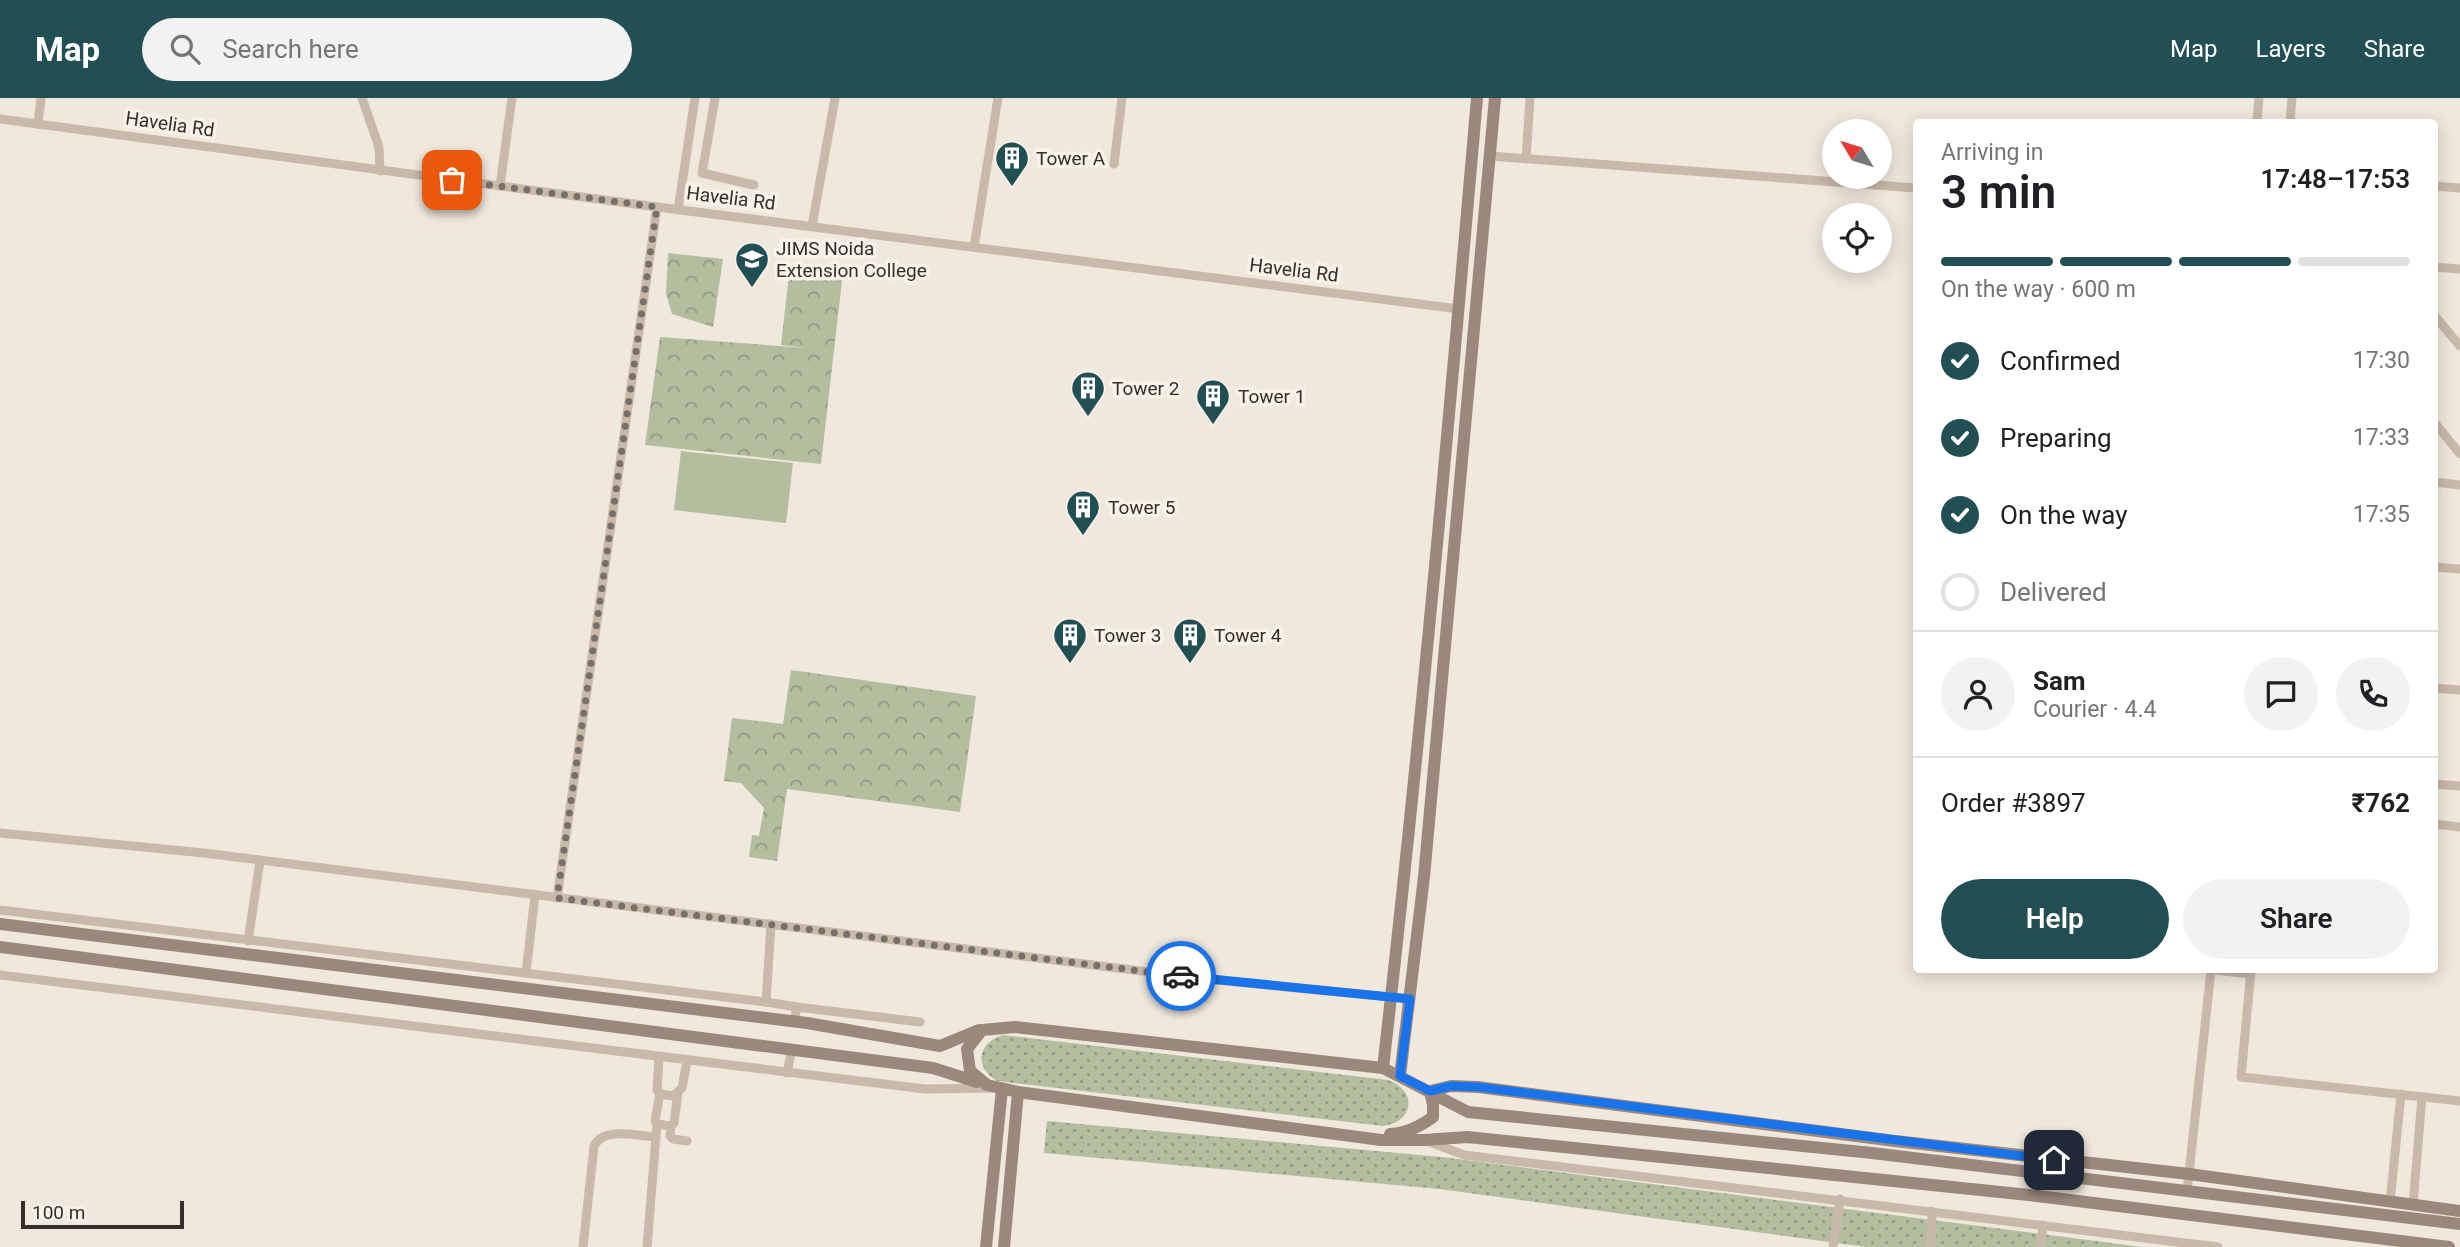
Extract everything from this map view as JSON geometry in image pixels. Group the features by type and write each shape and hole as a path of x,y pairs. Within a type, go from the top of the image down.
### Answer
{"main road":[{"path":"1383,1068 1455,360 1477,98"},
{"path":"1400,1076 1424,877 1496,98"},
{"path":"1455,360 1470,362"},
{"path":"0,924 794,1022 940,1046 982,1030 1015,1027 1383,1068 1468,1112 1872,1153 2187,1192 2457,1217"},
{"path":"0,947 792,1048 933,1068 1018,1092 1361,1137 1424,1140 1467,1137 2043,1197 2449,1247"},
{"path":"982,1030 967,1049 970,1072 995,1087"},
{"path":"1430,1091 1451,1086 1478,1087 1895,1141 2189,1174 2413,1205 2457,1217"},
{"path":"986,1247 995,1087"},
{"path":"1361,1137 1403,1133 1423,1124 1433,1117 1430,1091"},
{"path":"1004,1247 1018,1092"}],"street":[{"path":"38,124 41,98"},
{"path":"362,98 379,147 380,171"},
{"path":"500,186 512,98"},
{"path":"678,210 695,98"},
{"path":"715,98 702,173 754,185"},
{"path":"812,226 835,98"},
{"path":"974,247 998,98"},
{"path":"1114,164 1122,98"},
{"path":"1526,159 1530,98"},
{"path":"2257,119 2259,98"},
{"path":"2290,119 2292,98"},
{"name":"Havelia Rd","path":"0,119 678,210 1459,309"},
{"path":"1490,156 1913,188"},
{"path":"2438,186 2460,188"},
{"path":"557,898 657,207"},
{"path":"2438,267 2460,270"},
{"path":"2438,320 2460,346"},
{"path":"2438,427 2460,454"},
{"path":"2438,482 2460,485"},
{"path":"2438,567 2460,569"},
{"path":"2438,688 2460,690"},
{"path":"2438,784 2460,786"},
{"path":"2438,824 2460,827"},
{"path":"0,833 260,860 1203,979 1410,999"},
{"path":"248,941 260,860"},
{"path":"526,973 535,895"},
{"path":"0,910 919,1022"},
{"path":"766,1002 771,924"},
{"path":"2187,1192 2212,973"},
{"path":"2251,973 2241,1077 2460,1101"},
{"path":"0,975 925,1089 995,1087"},
{"path":"794,1022 797,1007"},
{"path":"787,1073 792,1048"},
{"path":"659,1058 657,1090 667,1096 678,1093"},
{"path":"687,1061 670,1136 687,1141"},
{"path":"647,1247 657,1124 655,1121 660,1093"},
{"path":"2390,1202 2401,1094"},
{"path":"2413,1205 2422,1097"},
{"path":"657,1124 671,1126"},
{"path":"583,1247 594,1146 598,1138 607,1134 656,1137"},
{"path":"1424,1140 1464,1155 2043,1225 2143,1242 2218,1247"},
{"path":"1833,1247 1840,1199"},
{"path":"1931,1247 1932,1211"},
{"path":"2040,1247 2043,1225"}],"green space":[{"path":"668,253 723,259 713,327 672,314 666,294"},
{"path":"790,266 843,272 821,464 645,445 660,337 807,348 781,345"},
{"path":"681,451 793,463 786,523 674,510"},
{"path":"791,670 976,696 960,812 787,789 777,861 749,857 752,835 759,836 764,808 741,783 724,781 732,718 783,724"},
{"path":"1003,1035 1388,1080 1404,1091 1408,1106 1401,1119 1383,1126 997,1081 985,1069 982,1056 988,1044"},
{"path":"1047,1121 1442,1157 2142,1247 1866,1247 1439,1189 1044,1153"}],"way so far":[{"path":"452,180 657,207 557,898 1181,976"}],"place":[{"name":"Tower A","path":"1012,188"},
{"name":"JIMS Noida Extension College","path":"752,289"},
{"name":"Tower 2","path":"1088,418"},
{"name":"Tower 1","path":"1213,426"},
{"name":"Tower 5","path":"1083,537"},
{"name":"Tower 3","path":"1070,665"},
{"name":"Tower 4","path":"1190,665"}],"route":[{"path":"1181,976 1410,999 1400,1076 1430,1091 1451,1086 1478,1087 2054,1160"}]}
